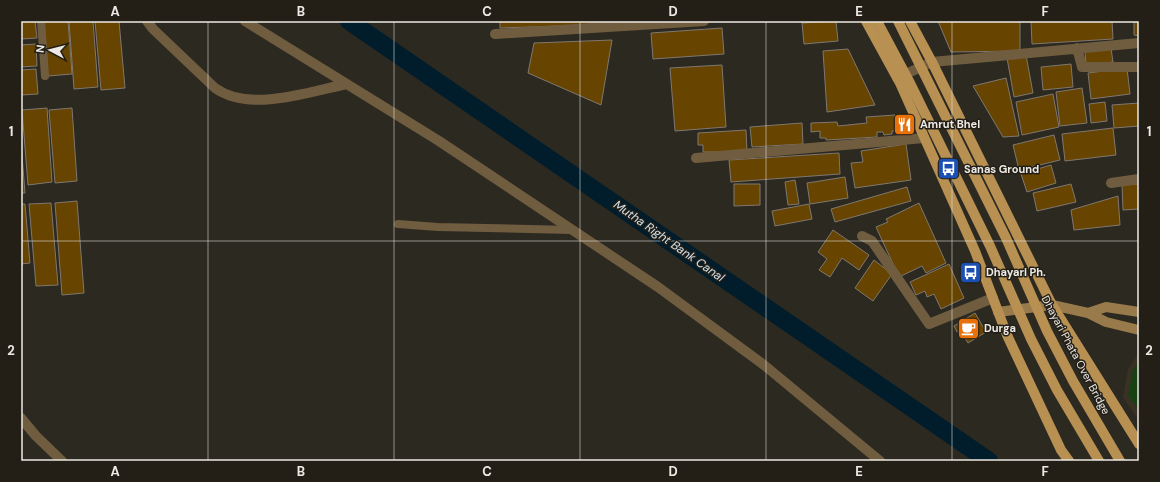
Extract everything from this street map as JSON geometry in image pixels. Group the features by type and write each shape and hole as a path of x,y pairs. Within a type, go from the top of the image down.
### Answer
{"main road":[{"path":"866,21 898,78 993,298 1006,335 1061,450 1069,461"},
{"path":"877,21 909,81 990,246 1031,339 1057,390 1099,461"},
{"name":"Dhayari Phata Over Bridge","path":"898,21 1006,238 1047,331 1073,381 1120,461"},
{"path":"910,21 932,62 1052,305 1139,444"},
{"path":"998,312 1052,305 1088,313 1106,322 1139,330"},
{"path":"1088,313 1106,307 1139,312"}],"street":[{"path":"147,21 153,29 215,88 223,94 238,99 272,99 347,84"},
{"path":"245,21 440,141 658,287 764,364 880,461"},
{"path":"495,34 704,21"},
{"path":"898,78 932,62 1077,48 1139,44"},
{"path":"1077,48 1082,68 1139,67"},
{"path":"696,158 924,138"},
{"path":"1111,183 1139,179"},
{"path":"862,236 872,241 929,324 993,298"},
{"path":"21,418 36,436 62,461"}],"lane":[{"path":"41,21 45,76"},
{"path":"398,224 438,227 572,230"}],"shaded area":[{"path":"1139,352 1139,421 1123,397 1128,369"}],"green space":[{"path":"1139,361 1139,410 1128,395 1133,370"}],"building":[{"path":"21,21 35,21 37,38 21,39"},
{"path":"44,21 68,21 72,74 48,76"},
{"path":"69,21 93,21 98,87 74,89"},
{"path":"95,21 119,21 125,88 101,90"},
{"path":"500,21 651,21 651,23 500,28"},
{"path":"836,21 838,41 804,44 802,23"},
{"path":"938,21 1020,21 1020,51 951,52"},
{"path":"1031,21 1112,21 1113,39 1032,44"},
{"path":"1134,21 1139,21 1139,36 1134,35"},
{"path":"722,28 724,54 653,59 651,33"},
{"path":"612,40 601,105 528,73 534,43"},
{"path":"36,44 37,66 21,67 21,45"},
{"path":"1111,48 1113,62 1086,65 1085,51"},
{"path":"848,49 875,105 827,112 823,51"},
{"path":"1026,55 1033,93 1014,97 1007,58"},
{"path":"1071,64 1073,87 1043,90 1041,67"},
{"path":"722,65 726,127 675,131 670,68"},
{"path":"1127,68 1130,94 1091,99 1088,73"},
{"path":"36,69 38,94 21,95 21,70"},
{"path":"1006,78 1019,136 1003,137 973,86"},
{"path":"1082,88 1087,123 1060,126 1056,92"},
{"path":"1053,94 1059,127 1022,135 1016,102"},
{"path":"1105,102 1107,121 1091,123 1089,104"},
{"path":"1139,103 1139,126 1114,128 1112,105"},
{"path":"47,108 52,182 28,185 22,110"},
{"path":"72,108 77,181 55,183 49,110"},
{"path":"895,115 896,131 892,131 892,134 884,135 883,132 877,132 877,137 826,140 826,138 820,138 820,131 811,132 811,123 837,122 838,126 867,123 866,117"},
{"path":"802,123 803,144 752,147 750,127"},
{"path":"1113,128 1116,155 1065,161 1062,134"},
{"path":"746,130 747,152 703,152 703,145 698,145 698,133"},
{"path":"1054,135 1060,160 1019,170 1013,145"},
{"path":"21,143 25,193 21,193"},
{"path":"906,144 911,180 855,188 851,163 863,162 861,151"},
{"path":"839,153 840,174 731,182 729,160"},
{"path":"1051,165 1056,183 1027,192 1021,174"},
{"path":"845,177 848,198 810,204 807,183"},
{"path":"795,180 799,204 788,205 785,182"},
{"path":"734,184 760,184 760,205 734,206"},
{"path":"1071,184 1076,202 1037,211 1033,193"},
{"path":"1139,184 1139,209 1123,210 1122,185"},
{"path":"907,187 911,201 835,222 831,209"},
{"path":"1118,196 1120,225 1074,230 1071,210"},
{"path":"77,201 84,293 62,295 55,203"},
{"path":"51,203 58,285 36,286 29,204"},
{"path":"919,203 946,263 926,273 922,266 899,277 876,227 888,222 886,219"},
{"path":"21,204 25,204 30,263 21,264"},
{"path":"809,204 812,219 775,226 772,211"},
{"path":"833,230 869,255 859,270 842,258 830,277 819,270 827,259 818,252"},
{"path":"874,260 892,274 873,301 855,288"},
{"path":"949,264 964,298 941,309 934,294 927,297 925,291 916,295 910,282"},
{"name":"Durga","path":"975,313 986,332 968,343 960,330 957,332 954,326"}],"waterway":[{"name":"Mutha Right Bank Canal","path":"349,21 989,461"}],"place":[{"name":"Amrut Bhel","path":"905,124"},
{"name":"Sanas Ground","path":"949,169"},
{"name":"Dhayari Ph.","path":"970,272"},
{"name":"Durga","path":"969,328"}]}
